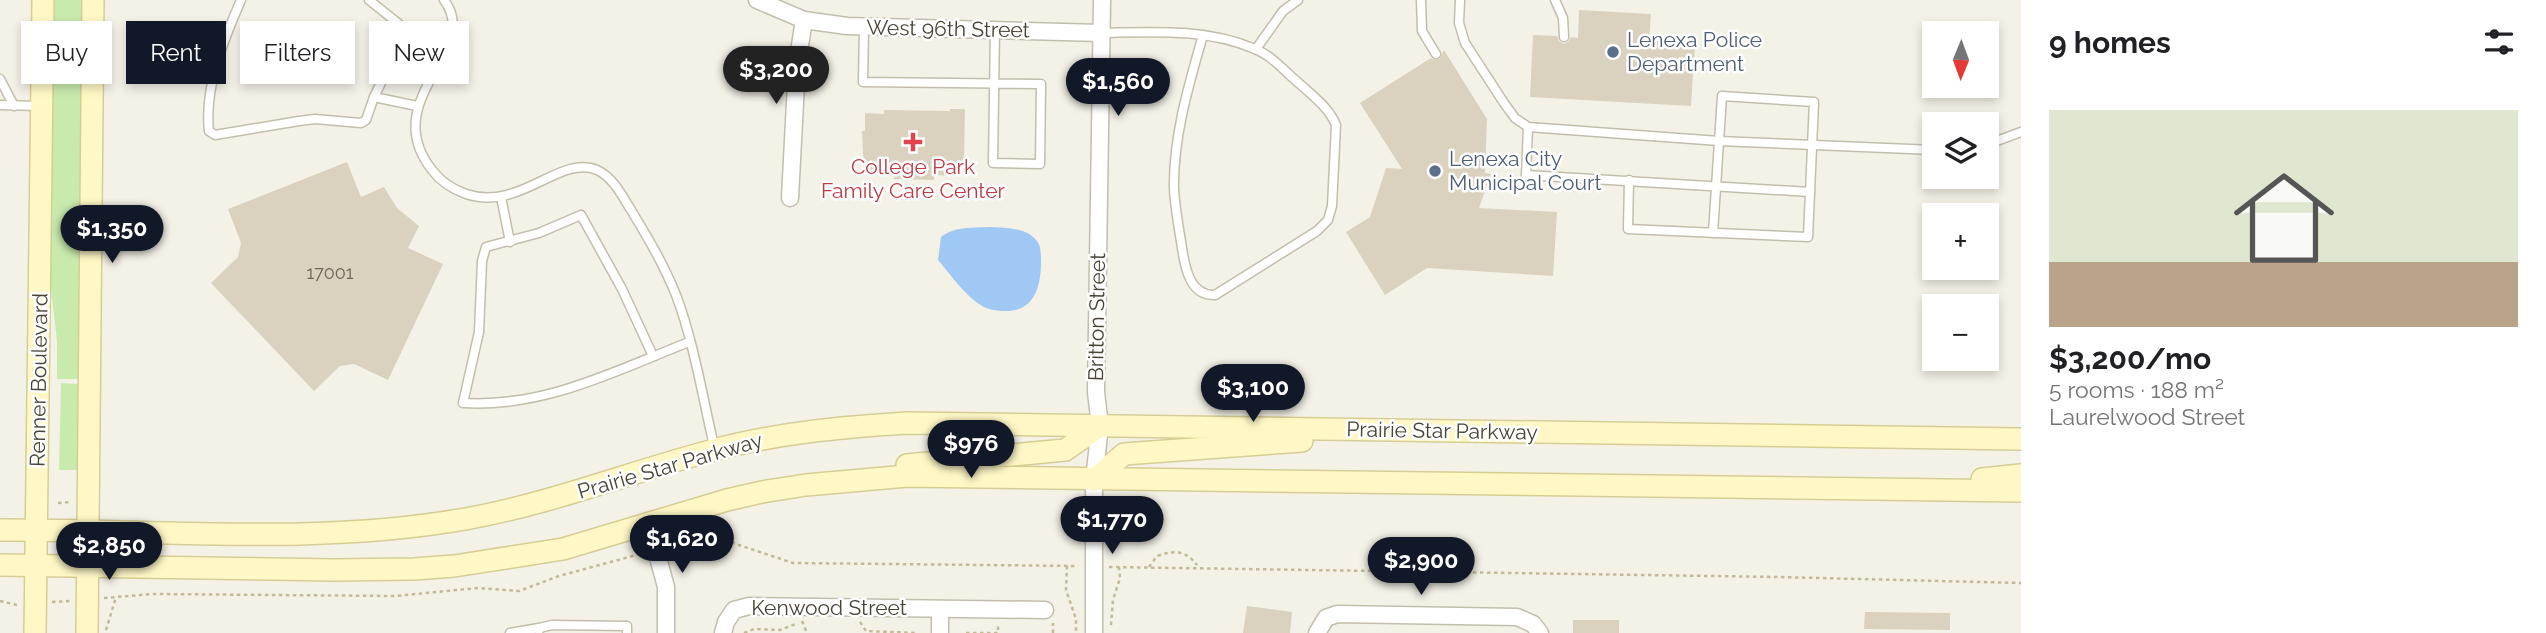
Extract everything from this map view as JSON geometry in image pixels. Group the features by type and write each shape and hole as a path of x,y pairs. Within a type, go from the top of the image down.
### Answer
{"main road":[{"name":"Renner Boulevard","path":"34,633 43,0"},
{"path":"87,633 93,0"},
{"name":"Prairie Star Parkway","path":"0,530 295,534 376,531 426,525 540,503 715,450 804,432 907,423 2021,439"},
{"path":"0,565 334,570 454,566 563,549 750,495 819,484 912,464 1065,450 1100,426"},
{"path":"1094,480 1124,454 1437,432"},
{"path":"1868,489 2021,475"},
{"path":"819,484 907,476 2021,491"}],"street":[{"name":"West 96th Street","path":"757,0 804,20 864,27 1101,33"},
{"name":"Britton Street","path":"1094,633 1094,480 1100,426 1096,392 1102,0"},
{"path":"790,198 797,64 804,20"},
{"path":"649,524 666,586 666,633"},
{"name":"Kenwood Street","path":"724,627 734,610 749,606 1045,610"},
{"path":"940,609 940,633"},
{"path":"1317,633 1326,618 1337,614 1517,617 1533,624 1540,633"}],"lane":[{"path":"241,0 221,51 213,84 208,122 209,131 215,135 307,120 360,123 366,120 403,32 399,24 369,0"},
{"path":"444,0 452,11 455,23 452,38 417,106 415,138 426,162 438,177 455,190 474,197 501,197 572,168 588,167 605,174 621,193 664,269 683,317 715,450"},
{"path":"1256,49 1272,24 1298,0"},
{"path":"1421,0 1422,31 1436,54"},
{"path":"1460,0 1459,23 1465,43 1515,118 1528,127 1719,141 1922,150"},
{"path":"1555,0 1563,18 1564,37"},
{"path":"864,27 863,82 994,84 1041,85 1040,164 993,163 994,84 995,29"},
{"path":"1101,33 1178,32 1203,35 1256,49 1272,59 1332,115 1337,136 1332,206 1328,220 1317,230 1215,295 1197,291 1190,279 1184,261 1174,185 1183,116 1203,35"},
{"path":"0,79 14,106"},
{"path":"1629,180 1628,229 1713,233 1808,237 1814,102 1722,96 1713,233"},
{"path":"374,97 417,106"},
{"path":"0,106 42,106"},
{"path":"1528,127 1526,175 1810,192"},
{"path":"1999,140 2021,132"},
{"path":"501,197 510,242"},
{"path":"653,356 622,289 581,215 539,233 486,247 483,253 479,332 463,403 507,402 559,392 608,376 689,342"},
{"path":"510,633 539,630 552,625 627,626 627,633"}],"path":[{"path":"58,503 70,502"},
{"path":"666,545 712,536 793,563 1080,566"},
{"path":"1149,567 1157,556 1180,551 1189,556 1198,567"},
{"path":"1067,566 1066,590 1076,619 1076,633"},
{"path":"1109,567 2021,583"},
{"path":"1111,633 1119,567"},
{"path":"105,633 116,597"},
{"path":"0,601 24,605"},
{"path":"51,603 63,602"},
{"path":"856,617 866,631 917,633"},
{"path":"744,633 754,629 777,631 802,621 807,633"}],"green space":[{"path":"53,0 86,0 86,21 53,21"},
{"path":"52,84 85,84 82,379 57,379 57,341 50,280"},
{"path":"61,383 78,384 77,470 59,470"}],"water":[{"path":"990,227 1027,233 1040,247 1041,270 1038,288 1030,302 1016,310 996,310 982,306 963,290 938,260 941,237 946,233 964,228"}],"building":[{"name":"Lenexa Police Department","path":"1579,10 1651,14 1649,41 1695,43 1691,106 1530,97 1533,35 1557,36 1564,44 1571,37 1578,38"},
{"name":"Lenexa City Municipal Court","path":"1444,50 1487,119 1485,173 1491,174 1479,208 1557,212 1553,276 1427,268 1385,295 1346,232 1370,217 1386,168 1402,169 1360,103 1431,58 1440,59"},
{"name":"College Park Family Care Center","path":"965,109 964,161 961,161 960,176 934,175 934,180 894,179 894,174 864,174 862,131 865,131 865,113 884,114 884,110"},
{"path":"347,162 361,197 384,187 397,208 419,226 408,248 443,264 388,380 354,364 340,366 314,391 211,283 238,257 241,243 228,209"},
{"path":"1247,606 1292,612 1290,633 1243,633"},
{"path":"1865,612 1950,613 1950,630 1864,629"},
{"path":"1573,620 1619,620 1619,633 1573,633"}],"place":[{"name":"Lenexa Police Department","path":"1613,52"},
{"name":"College Park Family Care Center","path":"913,142"},
{"name":"Lenexa City Municipal Court","path":"1435,171"}]}
